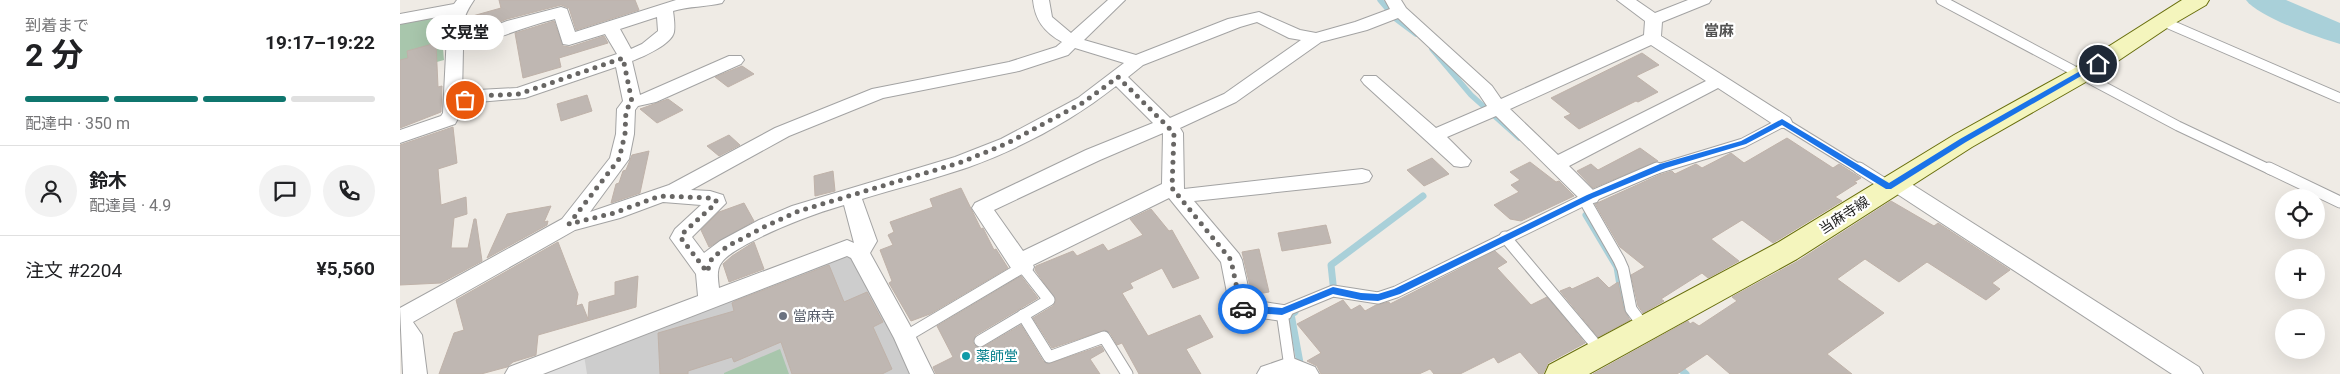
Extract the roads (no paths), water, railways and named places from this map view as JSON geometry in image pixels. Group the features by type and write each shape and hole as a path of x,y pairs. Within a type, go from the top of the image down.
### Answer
{"main road":[{"name":"当麻寺線","path":"1561,374 1787,251 1963,141 2082,74 2162,21 2198,0"}],"street":[{"path":"400,19 480,0"},
{"path":"454,46 483,38 514,25 561,12 569,40 683,3 716,0"},
{"path":"1041,0 1044,19 1059,34 1074,42 1138,60"},
{"path":"400,319 569,224 614,213 676,190 782,132 878,93 1013,66 1062,51 1074,42 1117,0"},
{"path":"1625,0 1654,19"},
{"path":"1654,19 1703,0"},
{"path":"400,137 448,120 452,114 455,19 463,4"},
{"path":"452,103 478,96 519,94 625,58 648,48 666,33 665,9"},
{"path":"1362,176 1176,192 1021,265 982,208 1093,155 1230,98 1315,38 1394,10 1486,90 1492,111 1557,164 1587,198"},
{"path":"709,299 707,272 712,258 743,238 799,211 962,162 1008,143 1084,102 1138,60 1234,23 1259,17 1295,34 1315,38"},
{"path":"1652,38 1654,19"},
{"path":"610,27 625,58 632,102"},
{"path":"1434,136 1652,38"},
{"path":"1652,38 1782,122"},
{"path":"569,224 619,159 625,134 626,110 632,102 650,98 735,60"},
{"path":"1118,77 1174,133 1176,192 1231,260 1241,308 1282,312"},
{"path":"1370,80 1461,161"},
{"path":"1557,164 1719,81"},
{"path":"1892,185 2191,374"},
{"path":"851,195 866,241 859,253"},
{"path":"660,196 710,198 716,200 716,203 682,234 681,238 707,272"},
{"path":"517,374 709,299 847,248 859,253 905,337 922,374"},
{"path":"400,324 412,335 415,374"}],"lane":[{"path":"1941,0 2178,126 2340,202"},
{"path":"2162,21 2340,98"},
{"path":"1293,371 1282,312 1337,291 1361,297 1378,298 1396,292 1587,198 1663,166 1743,142 1782,122 1892,185"},
{"path":"1587,198 1623,269 1631,309 1646,329"},
{"path":"1505,237 1602,352"},
{"path":"905,337 1021,265 1050,300 980,341"},
{"path":"1023,315 1049,357 1104,337 1127,374"}],"waterway":[{"path":"1380,0 1396,19 1416,34"},
{"path":"2262,0 2287,13 2340,34"},
{"path":"1432,49 1471,95 1519,138"},
{"path":"1334,293 1331,265 1423,196"},
{"path":"1586,215 1617,267 1625,316"},
{"path":"1295,312 1291,314 1300,363 1297,374"},
{"path":"1676,365 1686,374"}],"place":[{"name":"文晃堂","path":"465,100"},
{"name":"當麻寺","path":"783,316"},
{"name":"薬師堂","path":"966,356"}],"district":[{"name":"當麻","path":"1719,31"}]}
